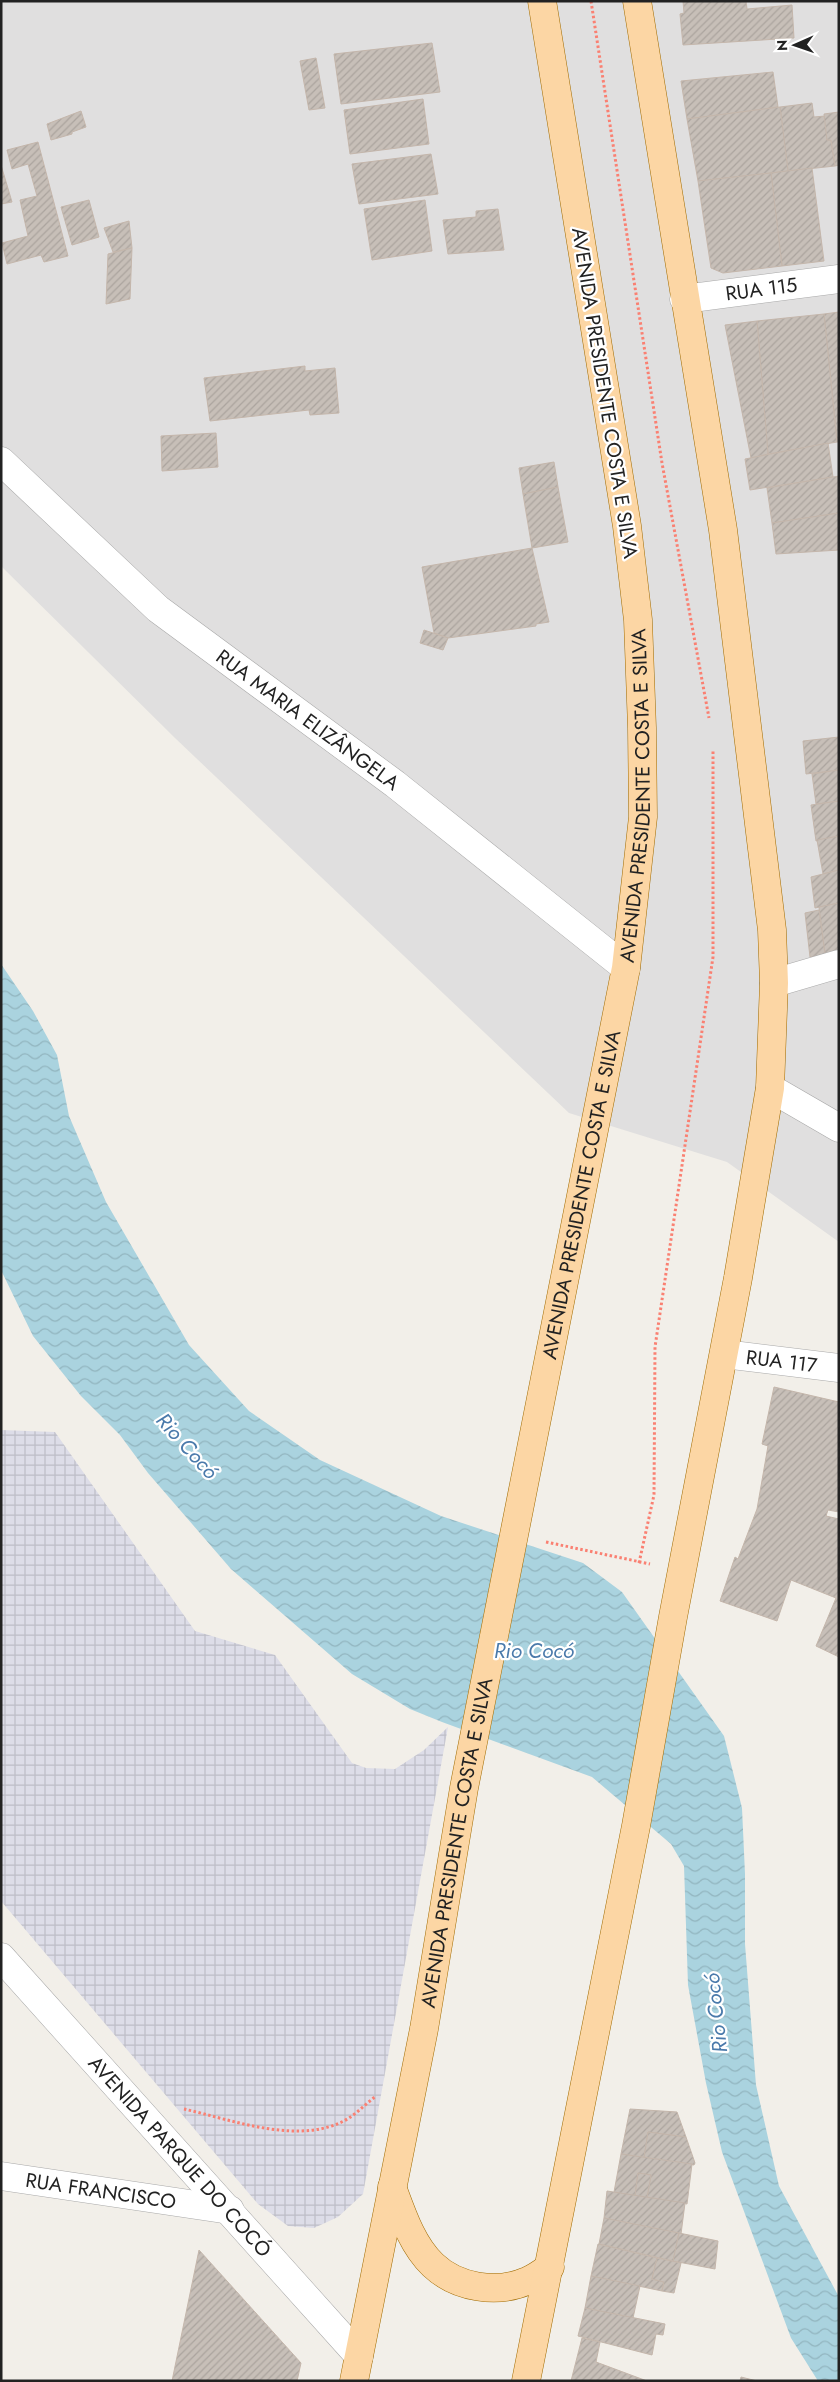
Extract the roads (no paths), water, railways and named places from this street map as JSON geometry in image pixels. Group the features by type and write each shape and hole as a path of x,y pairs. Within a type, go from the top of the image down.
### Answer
{"main road":[{"name":"AVENIDA PRESIDENTE COSTA E SILVA","path":"356,2368 424,2029 464,1788 626,968 643,817 638,620 626,516 542,1"},
{"path":"526,2381 636,1826 673,1617 724,1354 770,1088 774,983 772,930 723,530 637,1"},
{"path":"392,2187 406,2225 419,2246 433,2265 452,2278 466,2285 484,2288 508,2287 528,2281 550,2267"}],"street":[{"name":"RUA 115","path":"684,299 839,279"},
{"name":"RUA MARIA ELIZÂNGELA","path":"1,461 158,609 395,784 626,968"},
{"path":"774,983 839,964"},
{"path":"770,1088 839,1128"},
{"name":"RUA 117","path":"724,1354 839,1368"},
{"name":"AVENIDA PARQUE DO COCÓ","path":"1,1956 230,2210 356,2368"},
{"name":"RUA FRANCISCO","path":"1,2176 230,2210"}],"water":[{"name":"Rio Cocó","path":"1,964 33,1011 57,1055 69,1116 106,1202 189,1345 249,1411 320,1460 441,1516 583,1563 622,1592 724,1736 742,1808 745,1874 745,1944 756,2085 779,2186 839,2297 839,2381 818,2381 791,2338 722,2152 706,2083 688,1985 684,1866 671,1844 592,1777 410,1709 352,1674 231,1569 148,1473 120,1435 81,1396 33,1336 1,1270"}]}
